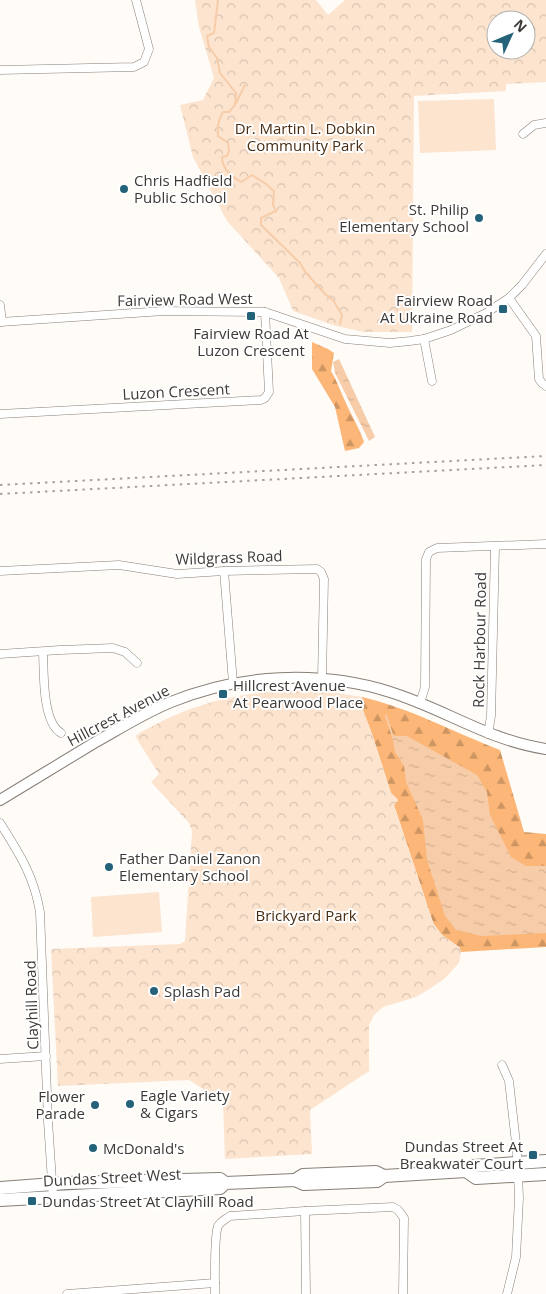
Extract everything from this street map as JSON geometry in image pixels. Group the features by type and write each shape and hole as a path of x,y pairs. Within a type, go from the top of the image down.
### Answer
{"main road":[{"name":"Dundas Street West","path":"0,1188 53,1190 220,1179 225,1183 295,1180 304,1184 377,1181 384,1176 466,1171 476,1178 546,1161"},
{"name":"Dundas Street West","path":"518,1169 546,1174"},
{"name":"Dundas Street West","path":"0,1200 53,1190"}],"street":[{"path":"0,70 134,67 144,62 149,49 136,0"},
{"path":"523,134 534,125 546,123"},
{"name":"Fairview Road West","path":"1,322 164,311 265,312 345,340 390,343 424,339 469,322 509,298 534,272 546,254"},
{"path":"509,298 536,336 539,379 546,386"},
{"path":"0,305 1,322"},
{"name":"Luzon Crescent","path":"0,414 261,400 266,398 268,392 265,312"},
{"path":"424,339 432,381"},
{"path":"420,703 426,683 427,557 431,550 436,548 546,544"},
{"name":"Rock Harbour Road","path":"488,734 491,716 495,547"},
{"name":"Wildgrass Road","path":"0,572 119,565 178,574 224,570 313,568 321,572 324,579 322,679"},
{"path":"224,570 233,683"},
{"path":"0,654 113,648 124,652 136,663"},
{"path":"43,652 48,716 54,727 61,734"},
{"name":"Hillcrest Avenue","path":"0,800 147,713 190,695 233,683 276,679 322,679 364,686 389,692 420,703 488,734 546,749"},
{"name":"Clayhill Road","path":"0,823 30,875 37,894 40,912 53,1190"},
{"path":"0,1059 46,1056"},
{"path":"502,1065 509,1080 519,1198 516,1257 507,1294"},
{"path":"215,1294 216,1237 218,1227 223,1220 230,1216 392,1207 398,1210 404,1218 403,1294"},
{"path":"305,1211 306,1294"},
{"path":"67,1294 118,1292 215,1283"}],"green space":[{"name":"Dr. Martin L. Dobkin Community Park","path":"195,0 316,0 328,15 345,0 546,0 546,82 506,84 506,91 414,96 412,332 364,332 336,326 293,311 279,278 227,221 193,157 180,105 203,100 214,78 199,27"},
{"path":"494,99 496,150 420,153 418,101"},
{"path":"312,342 334,353 331,371 364,442 359,448 345,451 335,407 312,369"},
{"name":"Brickyard Park","path":"292,690 330,692 362,697 363,710 391,793 398,800 394,805 434,925 442,935 459,947 461,952 459,963 444,979 416,997 383,1007 374,1015 369,1025 369,1071 310,1110 312,1154 225,1159 223,1102 189,1080 58,1086 51,949 180,944 185,941 192,831 189,823 151,782 159,774 135,736 173,716 210,702 250,694"},
{"path":"362,697 397,707 500,750 524,832 546,834 546,947 461,952 459,947 442,935 433,923 394,805 398,800 391,793 363,710"},
{"path":"159,892 162,932 93,937 91,897"}],"water":[{"path":"339,359 375,437 369,441 335,373 333,362"},
{"path":"392,736 407,736 477,775 487,792 490,815 511,857 526,866 546,866 546,933 481,936 456,930 445,916 427,860 423,820 406,782 404,766 395,752"}],"waterway":[{"path":"218,0 214,33 207,36 209,47 217,58 220,73 236,93 235,105 229,112 223,112 218,124 218,136 228,143 229,151 227,156 222,157 225,169 241,182 252,175 274,191 273,205 276,211 261,218 261,225 300,263 306,273 333,300 342,315 340,324"},
{"path":"236,103 245,85"},
{"path":"386,716 393,737"}],"railway":[{"path":"0,485 546,456"},
{"path":"0,494 546,465"}],"place":[{"name":"Chris Hadfield Public School","path":"124,189"},
{"name":"St. Philip Elementary School","path":"479,218"},
{"name":"Fairview Road At Ukraine Road","path":"503,309"},
{"name":"Fairview Road At Luzon Crescent","path":"251,316"},
{"name":"Hillcrest Avenue At Pearwood Place","path":"223,694"},
{"name":"Father Daniel Zanon Elementary School","path":"109,867"},
{"name":"Splash Pad","path":"154,991"},
{"name":"Eagle Variety & Cigars","path":"130,1104"},
{"name":"Flower Parade","path":"95,1105"},
{"name":"McDonald's","path":"93,1148"},
{"name":"Dundas Street At Breakwater Court","path":"533,1155"},
{"name":"Dundas Street At Clayhill Road","path":"32,1201"}]}
